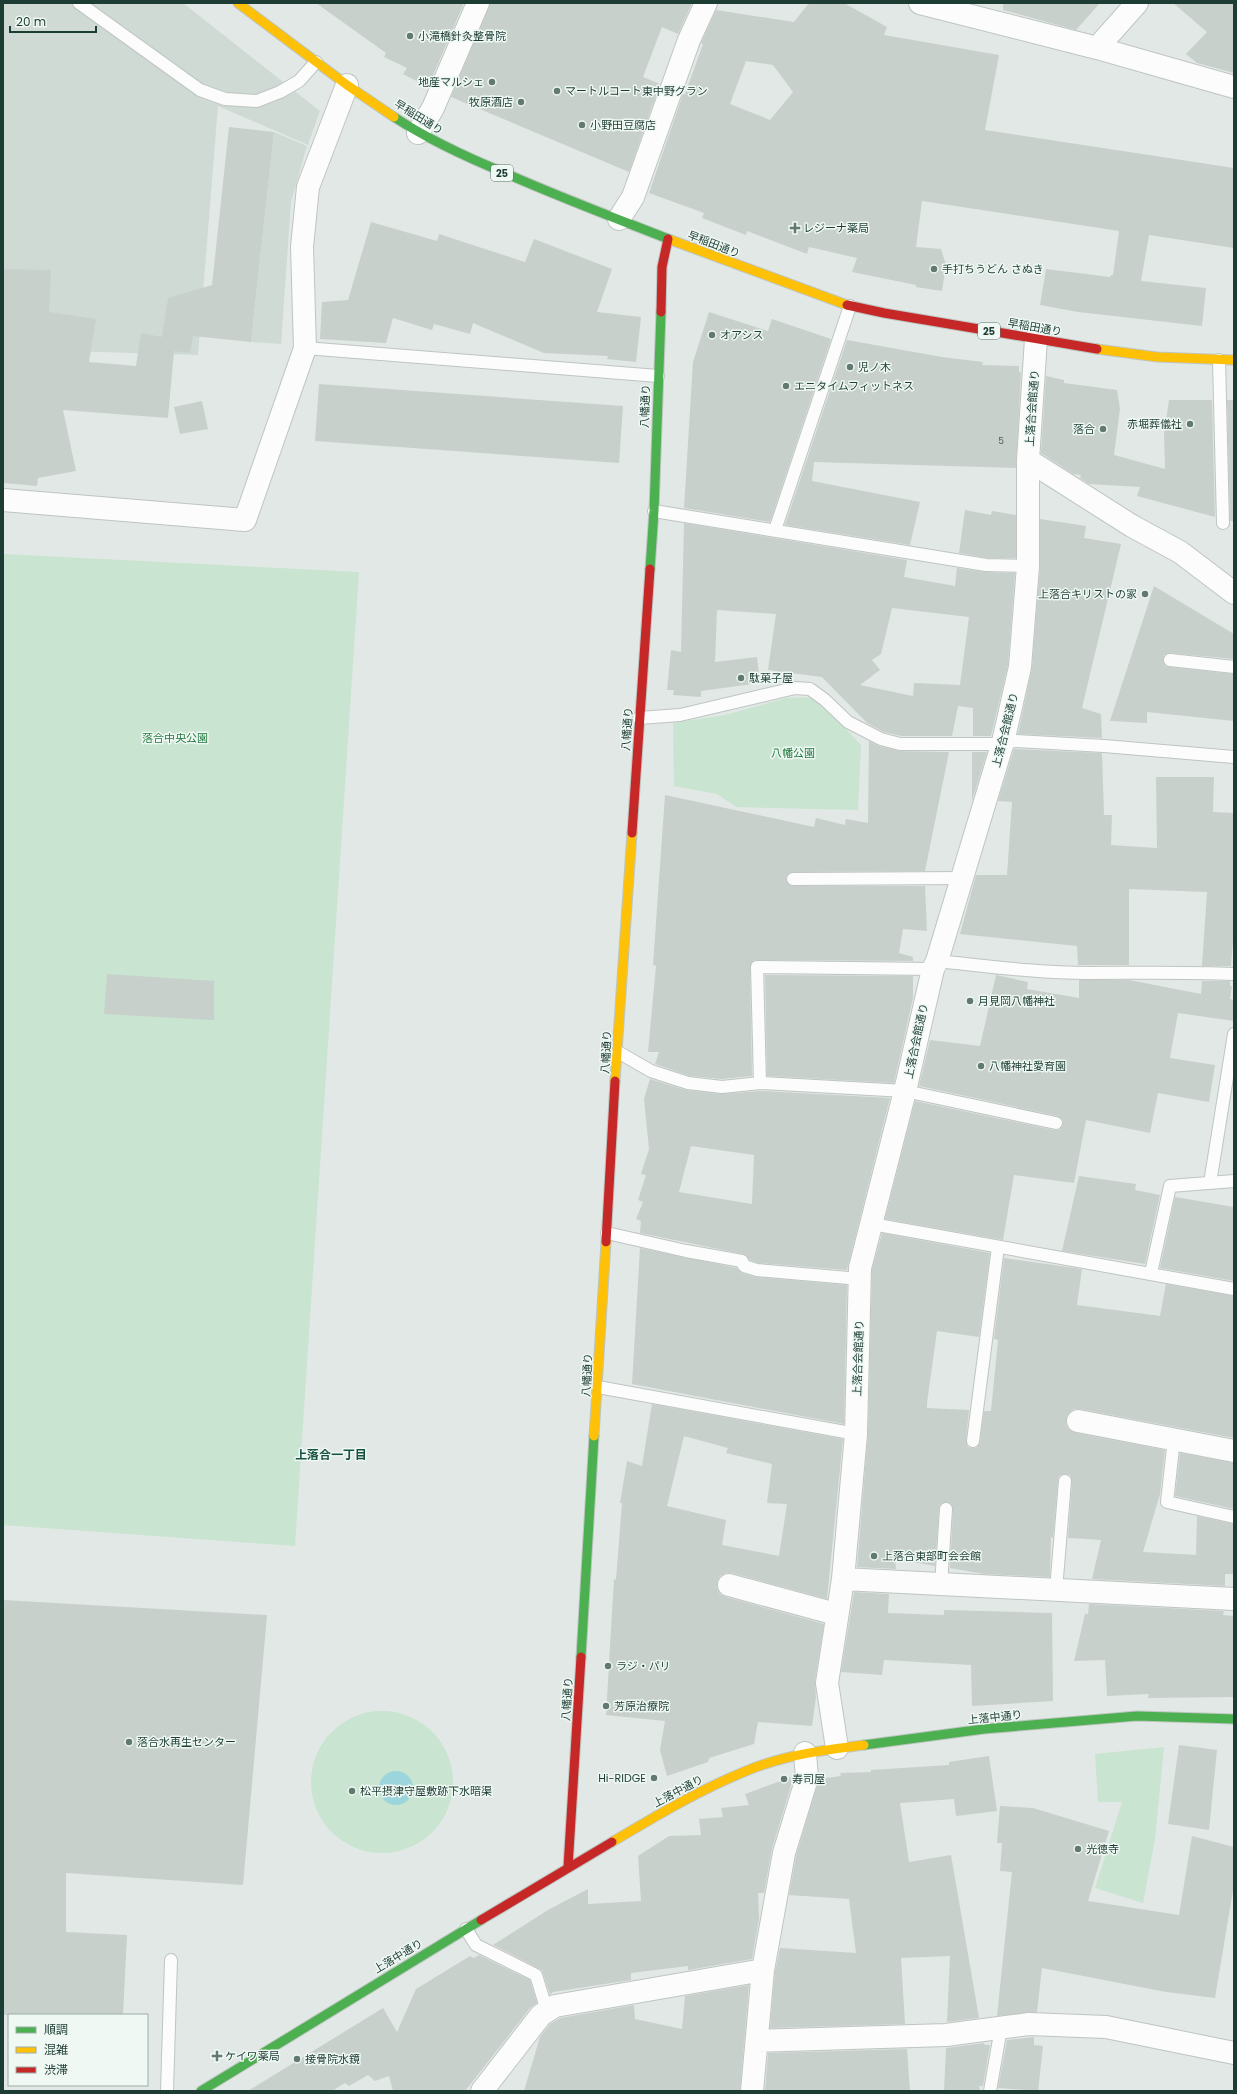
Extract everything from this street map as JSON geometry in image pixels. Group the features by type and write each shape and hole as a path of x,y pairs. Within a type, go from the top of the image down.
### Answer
{"street":[{"name":"早稲田通り","path":"238,3 347,85 418,133 481,164 668,239 850,306 884,314 1157,357 1234,360"},
{"path":"418,133 433,108 478,3"},
{"path":"619,219 633,197 690,40 706,3"},
{"path":"920,3 1097,48 1234,86"},
{"path":"1097,48 1137,3"},
{"path":"3,500 245,520 305,348 302,247 308,187 347,85"},
{"name":"八幡通り","path":"568,1867 639,718 654,511 662,267 668,239"},
{"name":"上落合会館通り","path":"837,1748 827,1683 836,1614 843,1579 856,1434 860,1268 935,965 963,878 1003,742 1020,667 1028,566 1028,460 1036,339"},
{"path":"1028,460 1132,526 1180,552 1234,593"},
{"path":"1078,1421 1234,1450"},
{"path":"843,1579 1234,1599"},
{"path":"729,1585 836,1614"},
{"name":"上落中通り","path":"213,2088 466,1929 568,1867 688,1797 747,1770 805,1753 984,1729 1137,1716 1234,1719"},
{"path":"752,2091 763,1970 784,1853 807,1778 805,1753"},
{"path":"482,2091 541,2015 555,2006 763,1970"},
{"path":"757,2041 946,2035 1029,2024 1106,2026 1234,2053"}],"lane":[{"path":"79,3 200,90 225,98 257,101 280,92 299,81 316,62"},
{"path":"775,530 850,306"},
{"path":"305,348 658,376"},
{"path":"1219,360 1223,522"},
{"path":"654,511 986,564 1028,566"},
{"path":"1170,660 1234,666"},
{"path":"639,718 680,716 795,688 810,689 825,700 848,722 881,739 900,744 1003,742 1104,746 1234,757"},
{"path":"793,879 963,878"},
{"path":"760,1083 757,967 935,965 1080,973 1188,972 1234,974"},
{"path":"1210,1183 1234,1034"},
{"path":"618,1052 651,1071 688,1083 722,1087 760,1083 905,1091 1056,1122"},
{"path":"1151,1273 1170,1186 1234,1181"},
{"path":"872,1224 1234,1289"},
{"path":"607,1233 686,1251 742,1261 744,1266 757,1270 860,1279"},
{"path":"972,1441 998,1247"},
{"path":"598,1387 856,1434"},
{"path":"1174,1439 1167,1502 1234,1517"},
{"path":"1056,1590 1065,1481"},
{"path":"942,1584 946,1509"},
{"path":"466,1929 476,1945 536,1975 547,2011"},
{"path":"167,2091 171,1960"},
{"path":"990,2091 1001,2028"}],"shaded area":[{"path":"3,3 183,3 320,111 308,145 218,106 198,355 3,349"},
{"path":"274,132 307,146 291,202 281,344 251,342"}],"green space":[{"name":"落合中央公園","path":"3,554 359,572 295,1546 3,1525"},
{"name":"八幡公園","path":"816,697 861,745 858,810 736,807 717,794 674,786 673,723 725,715 786,698"},
{"path":"375,1711 389,1711 416,1719 437,1737 448,1755 452,1768 452,1796 445,1816 427,1837 416,1845 403,1850 389,1853 375,1853 348,1845 327,1827 319,1816 314,1803 311,1789 311,1775 319,1748 337,1727 348,1719 361,1714"},
{"path":"1164,1747 1155,1839 1143,1903 1095,1888 1122,1802 1098,1802 1095,1754"}],"water":[{"path":"393,1771 399,1771 403,1772 410,1778 413,1788 412,1795 406,1802 399,1805 393,1805 389,1804 382,1798 379,1791 379,1785 380,1781 386,1774"}],"building":[{"path":"316,3 464,3 428,87 403,74 407,68 384,57 386,53"},
{"name":"マートルコート東中野グラン","path":"490,3 692,3 678,34 662,27 643,77 660,84 629,172 451,97"},
{"path":"809,3 844,3 887,27 884,35 999,55 985,130 1234,168 1234,248 1149,235 1141,281 1206,288 1202,326 1078,312 1040,305 1046,269 1110,277 1113,275 1119,231 922,201 916,247 941,249 946,265 942,291 916,287 916,285 852,272 857,258 809,247 807,254 747,231 746,235 702,218 704,213 649,193 683,94 685,94 703,44 701,43 716,10 794,22","holes":["746,61 773,65 793,92 770,120 730,104"]},
{"path":"1003,3 1100,3 1076,30 1003,10"},
{"path":"1173,3 1234,3 1234,73 1197,63 1186,54 1207,32"},
{"path":"229,127 274,132 251,342 193,336 190,353 174,351 168,418 63,410 76,471 38,478 37,486 3,483 3,269 51,270 49,312 96,319 89,362 136,366 141,333 162,337 168,298 212,285"},
{"path":"371,222 437,241 439,234 525,262 534,239 612,269 597,312 641,317 636,362 607,359 608,356 544,353 473,323 470,334 434,324 432,330 393,318 386,343 320,339 322,302 348,300"},
{"path":"709,312 768,331 772,319 831,339 770,522 684,508 693,362"},
{"path":"847,340 942,357 983,362 982,365 1019,366 1019,372 1021,372 1016,468 814,462 812,481 920,502 910,545 785,525"},
{"path":"1046,376 1064,380 1064,383 1117,390 1120,409 1114,455 1165,469 1164,434 1169,400 1212,400 1215,517 1137,496 1140,487 1089,484 1080,478 1081,475 1073,474 1041,453"},
{"path":"319,384 623,406 619,463 315,441"},
{"path":"1227,400 1234,400 1234,521 1230,521"},
{"path":"202,401 208,429 180,434 174,407"},
{"path":"965,510 991,515 992,511 1016,515 1016,558 987,558 959,553"},
{"path":"1040,519 1086,526 1084,538 1121,544 1082,708 1101,714 1102,738 1018,734 1032,668 1040,567"},
{"path":"684,523 907,560 904,577 955,586 957,568 985,572 1015,573 1008,665 991,736 973,736 973,708 958,706 952,736 901,736 884,732 867,723 822,677 768,670 776,614 717,610 715,662 757,657 760,683 701,691 701,697 673,695 674,690 667,690 671,650 681,652","holes":["892,608 969,617 960,685 914,683 913,696 860,685 880,670 872,660 881,654"]},
{"path":"1154,586 1234,634 1234,659 1171,653 1164,655 1163,660 1165,666 1169,667 1234,674 1234,721 1147,712 1147,723 1110,721"},
{"path":"869,741 879,746 900,751 949,752 925,871 793,872 787,875 786,879 789,885 793,886 925,886 927,931 903,929 899,953 913,957 913,961 754,960 750,967 752,1076 722,1079 690,1076 655,1064 659,1052 648,1052 656,966 653,965 665,795 814,827 816,818 845,825 846,819 868,823"},
{"path":"1014,749 1102,753 1104,815 1112,815 1111,845 1157,848 1156,777 1214,777 1213,812 1234,813 1234,927 1231,966 1202,966 1207,892 1129,889 1129,965 1078,965 1077,946 960,934 976,875 1007,875 1012,802 998,801"},
{"path":"972,752 987,752 972,801"},
{"path":"107,974 214,981 214,1020 104,1014"},
{"path":"765,975 913,976 913,998 894,1083 767,1076"},
{"path":"996,975 1028,982 1027,989 1079,998 1079,980 1129,980 1201,994 1202,981 1230,981 1230,986 1232,986 1230,999 1234,1000 1234,1021 1178,1013 1170,1058 1215,1065 1209,1102 1158,1093 1150,1133 1086,1120 1074,1183 1014,1175 1003,1240 885,1219 915,1101 1054,1130 1059,1130 1063,1125 1063,1120 1058,1116 919,1086 930,1040 980,1046"},
{"path":"650,1079 686,1090 721,1094 760,1091 890,1098 847,1270 758,1263 750,1260 743,1254 640,1233 641,1221 636,1219 643,1202 638,1200 646,1175 641,1174 649,1149 644,1099","holes":["691,1146 754,1155 752,1204 679,1192"]},
{"path":"1079,1176 1136,1184 1135,1190 1160,1195 1145,1264 1062,1251"},
{"path":"1175,1197 1234,1207 1234,1281 1160,1268"},
{"path":"882,1233 990,1253 979,1337 937,1331 927,1403 927,1408 969,1410 966,1440 968,1447 972,1448 976,1448 980,1442 984,1411 991,1411 998,1340 994,1339 1004,1258 1082,1269 1077,1305 1160,1316 1166,1284 1234,1296 1234,1438 1080,1409 1074,1409 1069,1413 1066,1419 1066,1425 1070,1430 1076,1433 1165,1450 1160,1494 1143,1552 1196,1555 1197,1516 1234,1524 1234,1574 1225,1574 1225,1586 1092,1579 1101,1540 1068,1538 1072,1481 1070,1475 1065,1474 1059,1476 1058,1480 1053,1538 1051,1537 1050,1577 984,1574 950,1568 953,1509 950,1503 946,1502 940,1505 939,1509 935,1566 895,1559 896,1569 857,1567 868,1434 872,1270"},
{"path":"640,1248 737,1268 741,1273 756,1277 847,1285 844,1424 632,1384"},
{"path":"652,1404 843,1439 827,1599 732,1573 726,1573 720,1576 717,1582 717,1588 720,1594 726,1597 824,1624 815,1681 816,1697 812,1726 758,1722 754,1744 709,1758 708,1762 667,1776 660,1750 665,1721 606,1715 614,1579 616,1580 622,1503 620,1503 627,1461 642,1466","holes":["684,1436 728,1448 726,1453 772,1464 767,1503 787,1504 779,1556 722,1545 726,1520 667,1506"]},
{"path":"1180,1453 1234,1463 1234,1509 1175,1496"},
{"path":"854,1592 889,1594 888,1613 944,1615 944,1610 1052,1613 1053,1701 972,1706 971,1665 884,1660 882,1675 841,1672"},
{"name":"落合水再生センター","path":"3,1600 267,1615 243,1885 66,1873 66,1932 127,1935 123,2014 3,2015"},
{"path":"1089,1604 1224,1611 1223,1615 1234,1616 1234,1697 1148,1698 1149,1694 1107,1696 1105,1660 1074,1661 1085,1614 1088,1614"},
{"path":"1179,1745 1217,1750 1209,1830 1168,1824"},
{"path":"989,1756 997,1811 956,1816 954,1799 900,1803 909,1862 951,1855 979,2018 947,2022 950,1956 901,1958 905,2024 770,2028 775,1972 780,1948 856,1953 849,1899 789,1895 796,1856 819,1779 841,1776 840,1773 871,1772 871,1770 949,1765 949,1762"},
{"path":"794,1776 772,1849 764,1893 758,1893 759,1919 752,1959 688,1970 688,1966 631,1973 631,1980 553,1992 550,1995 542,1970 493,1945 548,1910 588,1889 588,1904 641,1901 638,1856 669,1836 701,1835 699,1819 723,1817 721,1808 749,1805 745,1794"},
{"path":"1000,1806 1033,1808 1109,1831 1088,1901 1179,1915 1192,1836 1234,1847 1234,1884 1215,1998 1166,1992 1042,1968 1037,2012 997,2016 1012,1872 1000,1871 1002,1843 997,1843"},
{"path":"479,1955 530,1980 537,2003 531,2007 465,2091 393,2091 389,2076 375,2081 368,2075 349,2086 345,2083 332,2091 248,2091 383,2008 397,2032 416,1989 470,1956 474,1958"},
{"path":"749,1985 740,2091 524,2091 540,2037 550,2024 560,2018 634,2005 635,2019 682,2029 685,1996"},
{"path":"1034,2037 1034,2045 1043,2046 1038,2091 998,2088 1007,2040"},
{"path":"984,2043 985,2045 990,2045 983,2086 979,2086 980,2091 944,2091 946,2048"},
{"path":"907,2049 910,2091 765,2091 768,2053"}],"traffic: fast":[{"path":"394,117 434,141 476,161 566,199 671,240"},
{"path":"650,569 654,511 661,312"},
{"path":"581,1657 594,1436"},
{"path":"864,1745 984,1729 1137,1716 1234,1719"},
{"path":"201,2091 481,1920"}],"traffic: slow":[{"path":"238,3 347,85 394,117"},
{"path":"671,240 847,305"},
{"path":"1097,349 1157,357 1234,360"},
{"path":"615,1081 632,833"},
{"path":"594,1436 606,1242"},
{"path":"612,1842 695,1795 760,1765 819,1751 864,1745"}],"traffic: jam":[{"path":"661,312 662,267 668,239"},
{"path":"847,305 884,313 1097,349"},
{"path":"632,833 650,569"},
{"path":"606,1242 615,1081"},
{"path":"568,1867 581,1657"},
{"path":"481,1920 612,1842"}],"place":[{"name":"小滝橋針灸整骨院","path":"410,36"},
{"name":"地産マルシェ","path":"492,82"},
{"name":"マートルコート東中野グラン","path":"557,91"},
{"name":"牧原酒店","path":"521,102"},
{"name":"小野田豆腐店","path":"582,125"},
{"name":"レジーナ薬局","path":"795,228"},
{"name":"手打ちうどん さぬき","path":"934,269"},
{"name":"オアシス","path":"712,335"},
{"name":"児ノ木","path":"850,367"},
{"name":"エニタイムフィットネス","path":"786,386"},
{"name":"赤堀葬儀社","path":"1190,424"},
{"name":"落合","path":"1103,429"},
{"name":"上落合キリストの家","path":"1145,594"},
{"name":"駄菓子屋","path":"741,678"},
{"name":"月見岡八幡神社","path":"970,1001"},
{"name":"八幡神社愛育園","path":"981,1066"},
{"name":"上落合東部町会会館","path":"874,1556"},
{"name":"ラジ・パリ","path":"608,1666"},
{"name":"芳原治療院","path":"606,1706"},
{"name":"落合水再生センター","path":"129,1742"},
{"name":"Hi-RIDGE","path":"654,1778"},
{"name":"寿司屋","path":"784,1779"},
{"name":"松平摂津守屋敷跡下水暗渠","path":"352,1791"},
{"name":"光徳寺","path":"1078,1849"},
{"name":"ケイワ薬局","path":"217,2056"},
{"name":"接骨院水鏡","path":"297,2059"}],"district":[{"name":"上落合一丁目","path":"331,1455"}]}
